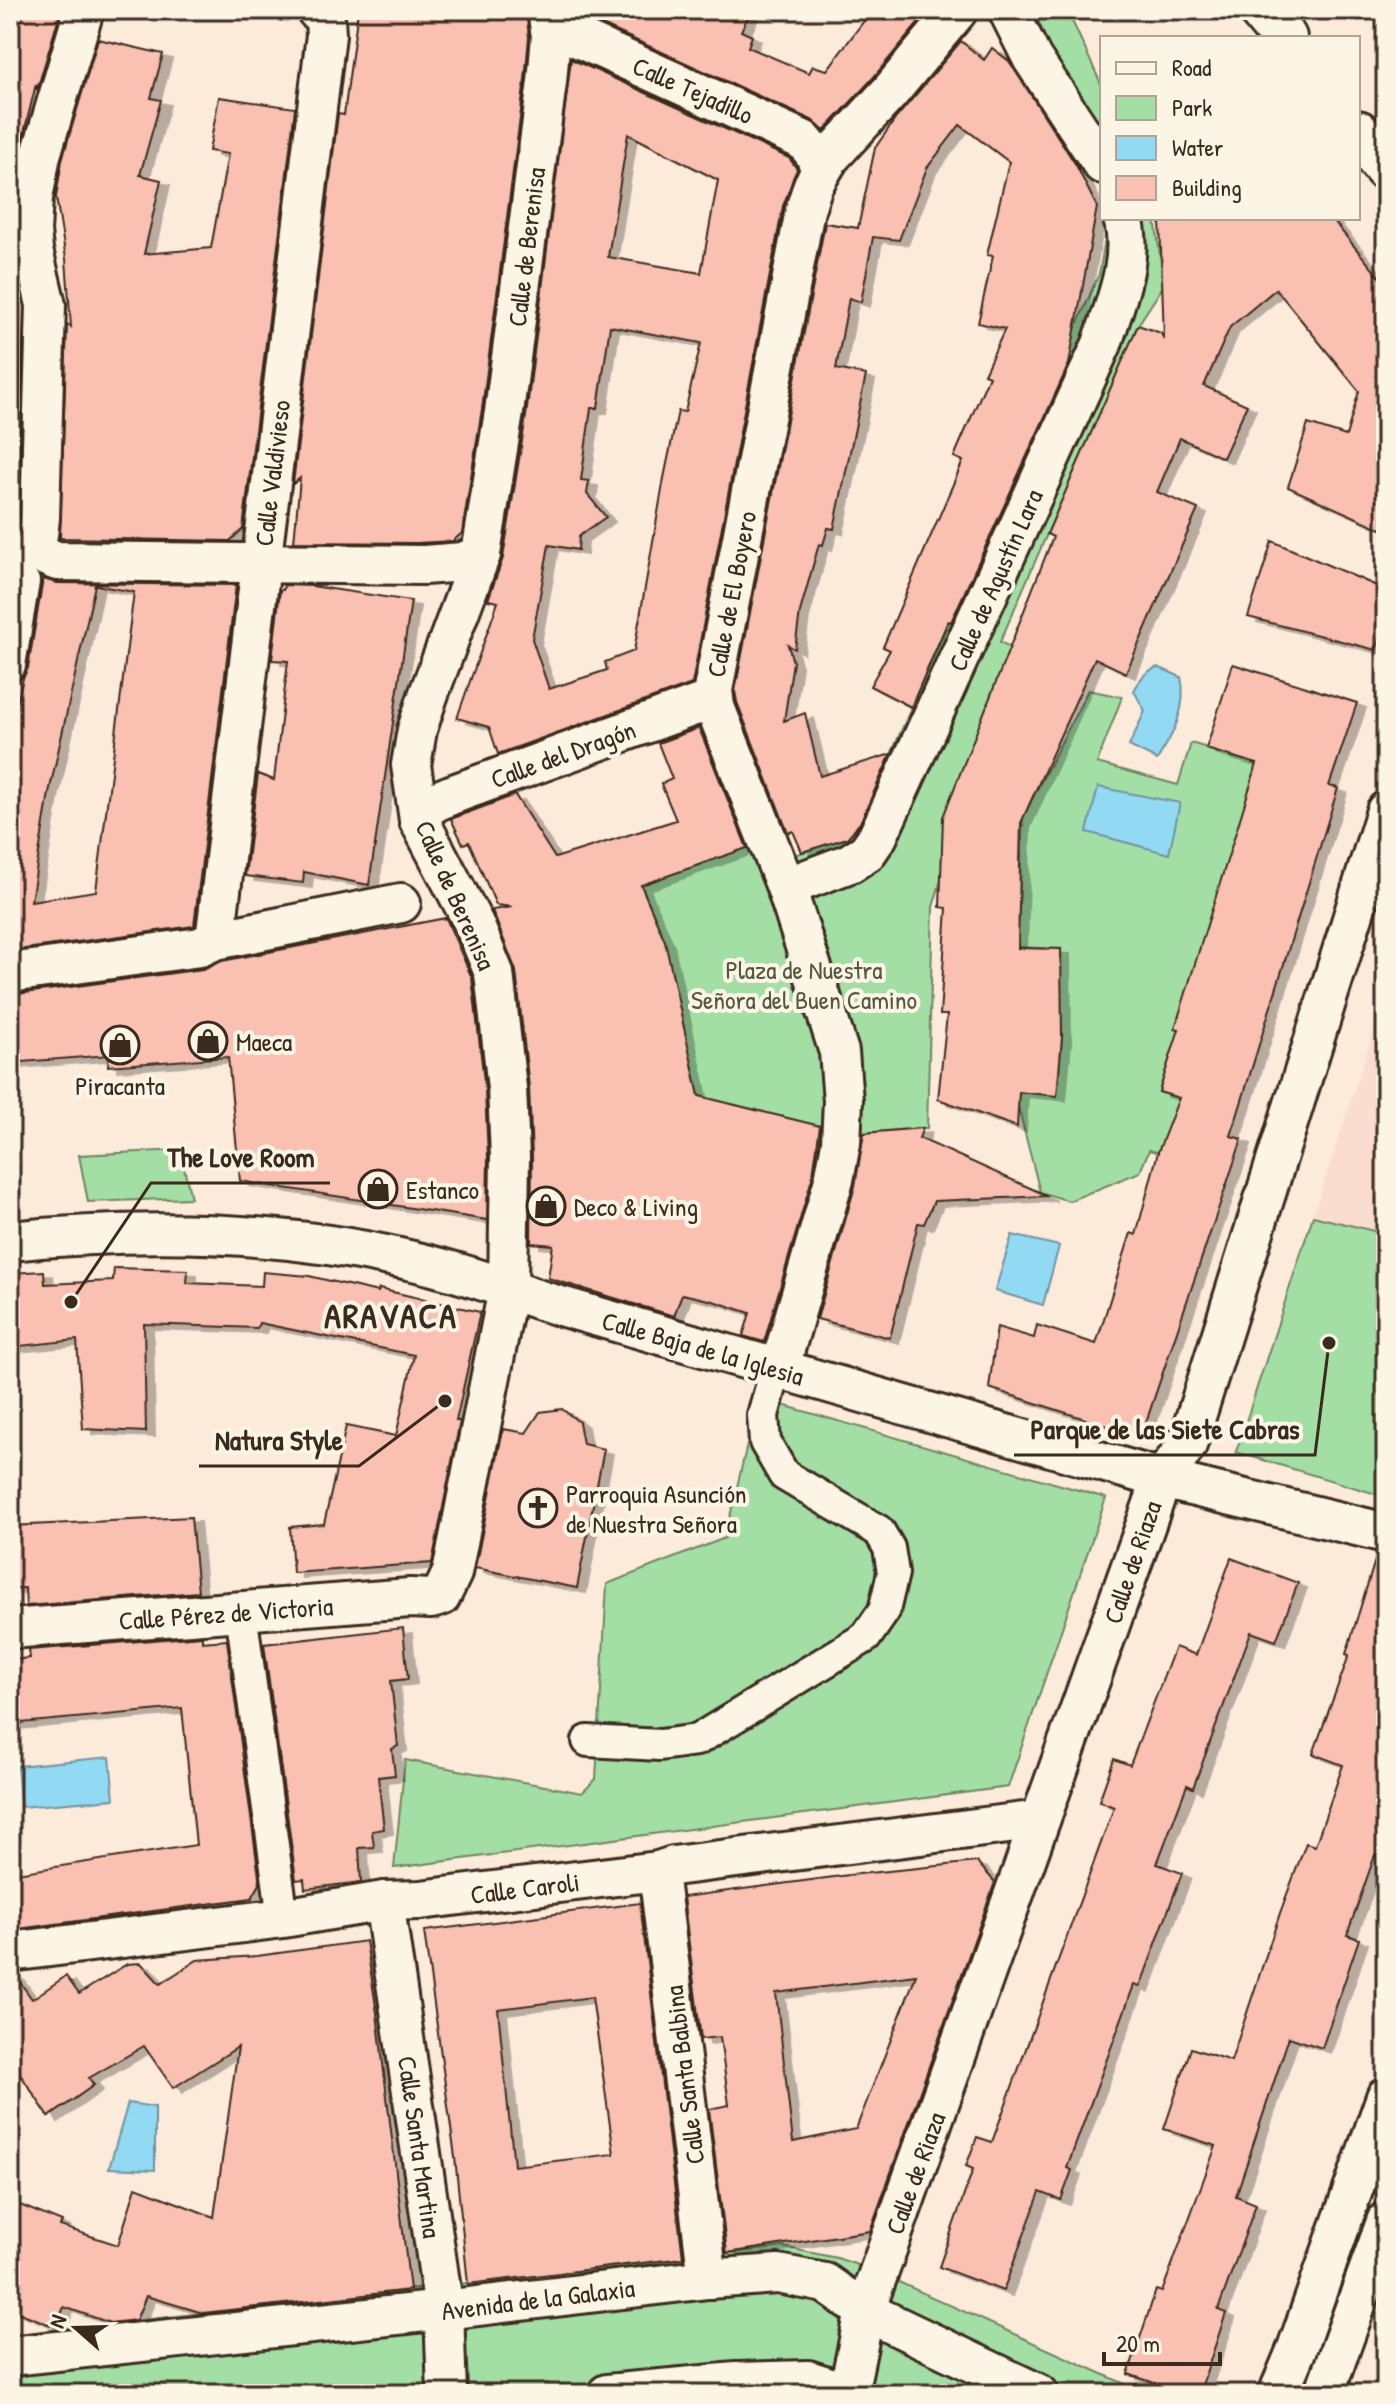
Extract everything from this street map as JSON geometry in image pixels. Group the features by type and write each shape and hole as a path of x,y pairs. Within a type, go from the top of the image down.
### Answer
{"main road":[{"path":"1261,10 1282,36"},
{"path":"1360,136 1386,168"}],"street":[{"path":"10,665 23,563 40,518 46,305 24,264 41,155 84,10"},
{"name":"Calle Valdivieso","path":"215,940 326,35 325,19 316,10"},
{"name":"Calle de El Boyero","path":"779,1370 834,1180 841,1143 843,1101 839,1052 786,887 715,707 713,690 805,210 821,170 958,10"},
{"path":"1008,10 1032,58 1100,161"},
{"name":"Calle Tejadillo","path":"549,23 556,33 567,33 803,140 814,153 821,170"},
{"name":"Calle de Berenisa","path":"441,1596 452,1573 508,1289 510,1157 507,1088 494,973 474,924 419,820 411,765 417,730 481,554 506,397 547,82 549,23"},
{"name":"Calle de Agustín Lara","path":"786,887 850,863 867,852 878,836 1102,344 1126,258 1123,220"},
{"path":"23,563 40,554 57,561 424,565 463,562 481,554"},
{"name":"Calle del Dragón","path":"419,820 424,810 442,799 697,705 715,707"},
{"name":"Calle de Riaza","path":"850,2393 865,2311 1162,1479 1187,1445 1386,811"},
{"path":"10,973 200,947 215,940 401,903"},
{"name":"Calle Baja de la Iglesia","path":"10,1241 74,1234 204,1234 305,1242 401,1258 466,1274 779,1370 1162,1479 1386,1533"},
{"path":"588,1741 660,1745 697,1740 866,1637 884,1611 893,1573 889,1548 879,1531 784,1475 765,1442 763,1415 779,1370"},
{"name":"Calle Pérez de Victoria","path":"10,1629 441,1596"},
{"path":"241,1612 283,1918"},
{"name":"Calle Caroli","path":"10,1952 283,1918 384,1901 420,1900 658,1871 673,1866 1040,1820"},
{"name":"Calle Santa Balbina","path":"658,1871 708,2279"},
{"name":"Calle Santa Martina","path":"384,1901 444,2310 447,2394"},
{"path":"1278,2394 1386,2097"},
{"path":"1324,2394 1386,2222"},
{"name":"Avenida de la Galaxia","path":"10,2356 708,2279 778,2274 825,2283 865,2311 1039,2394"},
{"path":"607,2394 736,2382 808,2380 850,2393"}],"shaded area":[{"path":"1386,993 1386,1234 1313,1216"}],"green space":[{"path":"1037,10 1070,10 1068,12 1100,82 1100,145 1051,52"},
{"name":"Plaza de Nuestra Señora del Buen Camino","path":"1109,220 1155,220 1164,285 1138,325 1000,642 1010,647 933,907 927,1128 852,1134 699,1096 665,941 641,885 781,836 788,857 847,838 863,819 1099,274"},
{"path":"1088,690 1122,697 1097,763 1178,785 1191,743 1278,770 1176,1028 1188,1032 1172,1051 1159,1091 1179,1098 1160,1153 1149,1150 1140,1172 1069,1201 1040,1192 1014,1091 1057,1096 1062,1037 1017,1037 1061,949 1017,947 1023,817"},
{"path":"180,1150 191,1198 88,1202 79,1155"},
{"path":"1313,1216 1386,1234 1386,1497 1236,1452"},
{"path":"758,1398 1106,1498 1008,1787 394,1868 405,1760 582,1793 596,1779 607,1584 725,1538"},
{"path":"783,2247 837,2258 872,2270 1147,2394 10,2394 10,2335"}],"water":[{"path":"1158,667 1181,677 1183,688 1178,720 1157,760 1129,746 1145,711 1134,691 1143,676"},
{"path":"1098,787 1180,803 1169,854 1087,832"},
{"path":"1012,1235 1059,1246 1043,1305 995,1291"},
{"path":"110,1757 114,1799 21,1807 17,1766"},
{"path":"128,2103 155,2107 155,2170 109,2168"}],"building":[{"path":"26,10 61,10 37,90 36,84 22,141 10,140 10,41"},
{"path":"358,10 526,10 529,37 525,80 482,409 462,533 453,541 294,542 300,478 293,484 338,114 344,115"},
{"path":"569,10 751,10 741,31 752,36 748,47 809,73 813,66 827,70 872,10 921,10 926,14 824,131 812,120"},
{"path":"98,39 163,54 151,98 161,100 140,175 161,180 144,254 211,248 228,154 209,151 219,97 295,108 243,529 230,541 60,538 67,324 71,327 66,259 56,197 62,160"},
{"path":"961,41 984,60 992,48 1009,61 1076,165 1097,207 1069,364 911,707 870,686 890,650 883,647 963,461 954,457 989,376 984,374 1005,329 978,323 993,256 987,255 1009,162 960,125 927,168 899,240 873,237 861,302 849,298 836,369 866,375 834,529 828,528 823,545 819,544 800,612 795,649 788,645 793,662 784,721 805,713 820,776 891,754 860,823 847,838 802,852 793,831 788,833 735,691 825,223 858,228 875,148 896,118"},
{"path":"571,59 789,158 797,169 783,206 692,684 498,754 489,727 457,718 498,602 488,600 503,558 526,416","holes":["628,134 718,180 701,273 608,257","610,326 701,343 685,412 678,411 634,651 605,662 607,670 549,689 532,639 549,545 578,550 579,536 606,517 587,494 589,481 581,480 591,408 598,408"]},
{"path":"1160,220 1333,220 1386,285 1386,531 1288,487 1308,424 1346,436 1359,391 1276,289 1230,327 1204,386 1247,405 1223,458 1180,438 1157,492 1198,509 1126,673 1095,658 1021,823 1018,948 1061,949 1062,1037 1057,1096 1019,1092 1017,1127 938,1099 947,1015 940,1015 947,908 940,907 943,817 1053,537 1047,534 1138,325 1161,333 1164,340"},
{"path":"10,281 20,288 24,307 16,533 10,532"},
{"path":"1272,541 1386,590 1386,620 1376,650 1248,617"},
{"path":"43,579 57,583 236,585 194,926 10,951 10,707 16,708 28,668","holes":["95,585 134,592 96,891 31,901 49,793"]},
{"path":"284,585 312,586 411,601 369,885 304,872 303,883 245,876 258,774 274,780 288,661 272,660 280,590"},
{"path":"1233,664 1357,703 1329,786 1338,788 1231,1136 1242,1139 1141,1437 989,1388 997,1327 1034,1338 1037,1325 1096,1344 1131,1233 1136,1235 1158,1152 1179,1098 1159,1092 1179,1029 1175,1028 1257,764 1206,749"},
{"path":"699,728 747,848 641,885 665,941 699,1096 820,1126 813,1175 764,1342 743,1336 750,1313 713,1301 682,1294 674,1316 548,1278 553,1245 531,1243 529,1087 516,971 492,910 512,907 496,905 469,842 463,844 451,819 515,795 555,858 676,820 661,784 672,779 658,743"},
{"path":"446,918 472,978 485,1090 487,1220 240,1181 228,1057 108,1066 109,1055 10,1063 10,995 203,969 222,961"},
{"path":"923,1128 919,1138 1048,1196 934,1201 924,1224 918,1223 890,1338 817,1319 855,1186 864,1133"},
{"path":"114,1268 188,1270 187,1283 262,1286 263,1272 309,1276 480,1312 456,1421 460,1421 432,1563 293,1573 290,1527 324,1524 346,1426 396,1436 414,1355 259,1323 257,1328 144,1324 146,1432 83,1429 77,1340 10,1347 10,1273 44,1271 45,1284 113,1281"},
{"name":"Parroquia Asunción de Nuestra Señora","path":"562,1409 579,1422 583,1444 604,1449 577,1588 475,1568 503,1429 526,1433 540,1412"},
{"path":"191,1517 198,1592 26,1606 25,1588 10,1589 10,1526"},
{"path":"1377,1554 1386,1554 1386,1859 1375,1855 1347,1935 1359,1939 1322,2048 1289,2037 1236,2196 1256,2204 1218,2310 1226,2313 1199,2394 1187,2394 1128,2374 1156,2290 1162,2292 1216,2146 1164,2129 1191,2048 1231,2061 1306,1843 1315,1846 1343,1765 1313,1754 1349,1655 1346,1654"},
{"path":"1231,1558 1298,1583 1276,1641 1251,1632 1193,1788 1187,1785 1157,1864 1182,1873 1140,1987 1134,1985 1067,2168 1072,2170 1061,2200 1040,2192 1003,2291 939,2267 973,2169 966,2166 977,2137 992,2142 1114,1807 1099,1801 1114,1759 1130,1765 1175,1647 1196,1655"},
{"path":"403,1628 408,1679 391,1681 398,1746 392,1749 395,1775 378,1777 384,1829 372,1831 374,1847 359,1848 361,1882 305,1889 304,1879 296,1880 264,1644"},
{"path":"202,1636 202,1642 227,1640 260,1884 252,1898 10,1930 10,1874 196,1845 182,1708 10,1724 10,1660 30,1658 29,1650"},
{"path":"977,1862 995,1882 870,2231 727,2253 709,2109 729,2105 720,2037 701,2039 683,1897","holes":["916,1975 856,2129 793,2142 776,1993"]},
{"path":"640,1903 683,2258 468,2284 455,2157 424,1931","holes":["592,1997 614,2154 514,2166 498,2009"]},
{"path":"366,1941 410,2290 203,2313 146,2296 136,2320 110,2323 64,2307 56,2327 10,2309 10,2201 62,2222 60,2226 118,2245 136,2187 214,2217 238,2047 173,2088 144,2046 89,2078 94,2085 49,2117 10,2059 10,1974 14,1974 32,1999 66,1976 79,1994 127,1964 141,1963 160,1984 197,1960 257,1956"}],"place":[{"name":"Maeca","path":"208,1041"},
{"name":"Piracanta","path":"120,1045"},
{"name":"Estanco","path":"378,1189"},
{"name":"Deco & Living","path":"546,1206"},
{"name":"The Love Room","path":"71,1302"},
{"name":"Parque de las Siete Cabras","path":"1329,1343"},
{"name":"Natura Style","path":"445,1401"},
{"name":"Parroquia Asunción de Nuestra Señora","path":"538,1508"}],"district":[{"name":"ARAVACA","path":"391,1316"}]}
